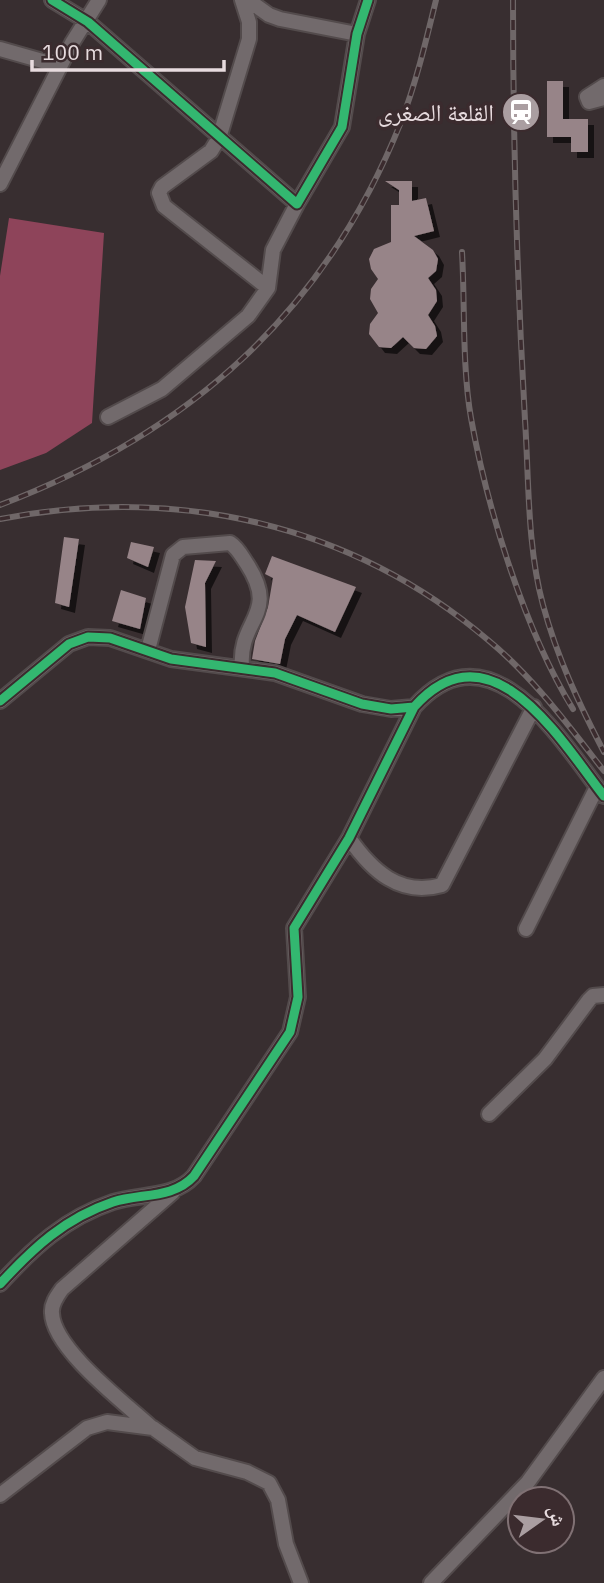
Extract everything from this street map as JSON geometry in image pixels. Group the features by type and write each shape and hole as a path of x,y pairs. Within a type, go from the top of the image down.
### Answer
{"street":[{"path":"52,0 88,22 297,204"},
{"path":"0,184 72,43 88,22 99,0"},
{"path":"242,0 249,22 249,38 219,138 211,151 162,187 160,199 164,206 268,288"},
{"path":"248,0 269,15 280,19 357,34"},
{"path":"108,417 162,389 248,316 268,288 273,250 342,127 357,34 368,0"},
{"path":"0,49 60,66"},
{"path":"604,86 587,97 589,102 604,99"},
{"path":"148,650 173,555 183,547 230,544 256,579 261,598 258,613 241,647 242,667"},
{"path":"0,701 69,643 88,637 110,638 171,659 275,673 362,704 391,709 414,707"},
{"path":"301,1583 286,1544 278,1500 269,1483 247,1472 195,1458 153,1429 69,1349 55,1328 51,1312 62,1289 173,1192 194,1177 290,1032 298,997 294,929 349,838 414,707 428,691 451,680 473,678 502,685 534,707 578,757 600,791 526,929"},
{"path":"349,838 371,867 396,885 442,885 534,707"},
{"path":"489,1114 545,1059 589,1000 593,996 604,995"},
{"path":"0,1284 46,1237 68,1221 114,1202 173,1192"},
{"path":"431,1583 528,1482 604,1378"},
{"path":"0,1494 87,1428 107,1422 153,1429"}],"shaded area":[{"path":"9,218 104,233 92,423 46,453 0,470 0,276"}],"building":[{"path":"547,81 563,81 563,119 588,119 588,152 571,152 571,137 547,137"},
{"path":"385,181 412,181 412,201 426,198 434,231 414,236 433,250 438,259 436,271 428,278 436,290 437,301 428,315 435,326 437,336 426,349 414,348 403,337 391,348 379,347 369,334 370,324 378,313 370,299 371,289 378,279 371,269 369,259 374,249 391,242 391,205 399,205 399,190"},
{"path":"64,537 79,539 69,607 55,603"},
{"path":"131,542 154,547 148,567 127,558"},
{"path":"272,556 356,587 335,632 297,615 285,639 280,664 252,659 255,641 268,607 273,578 265,574"},
{"path":"195,560 216,561 205,583 206,647 191,643 185,607"},
{"path":"121,590 146,598 140,629 112,621"}],"railway":[{"path":"0,505 68,476 132,442 190,403 243,358 291,308 333,252 370,190 401,122 436,0"},
{"path":"513,0 518,262 534,560 543,605 555,643 577,698 604,752"},
{"path":"462,252 468,398 478,453 498,529 524,606 555,678 573,709"},
{"path":"0,519 66,510 131,507 195,511 258,523 319,541 378,567 435,600 488,640 535,686 604,771"}],"cycle path":[{"path":"52,0 88,22 297,204 342,127 357,34 368,0"},
{"path":"0,701 69,644 88,637 110,638 171,659 275,673 362,704 391,709 414,707"},
{"path":"0,1284 38,1246 80,1216 113,1202 167,1192 194,1176 290,1032 298,997 294,928 349,838 414,707 443,684 470,677 497,683 522,699 545,721 604,796"}],"place":[{"name":"القلعة الصغرى","path":"521,112"}]}
